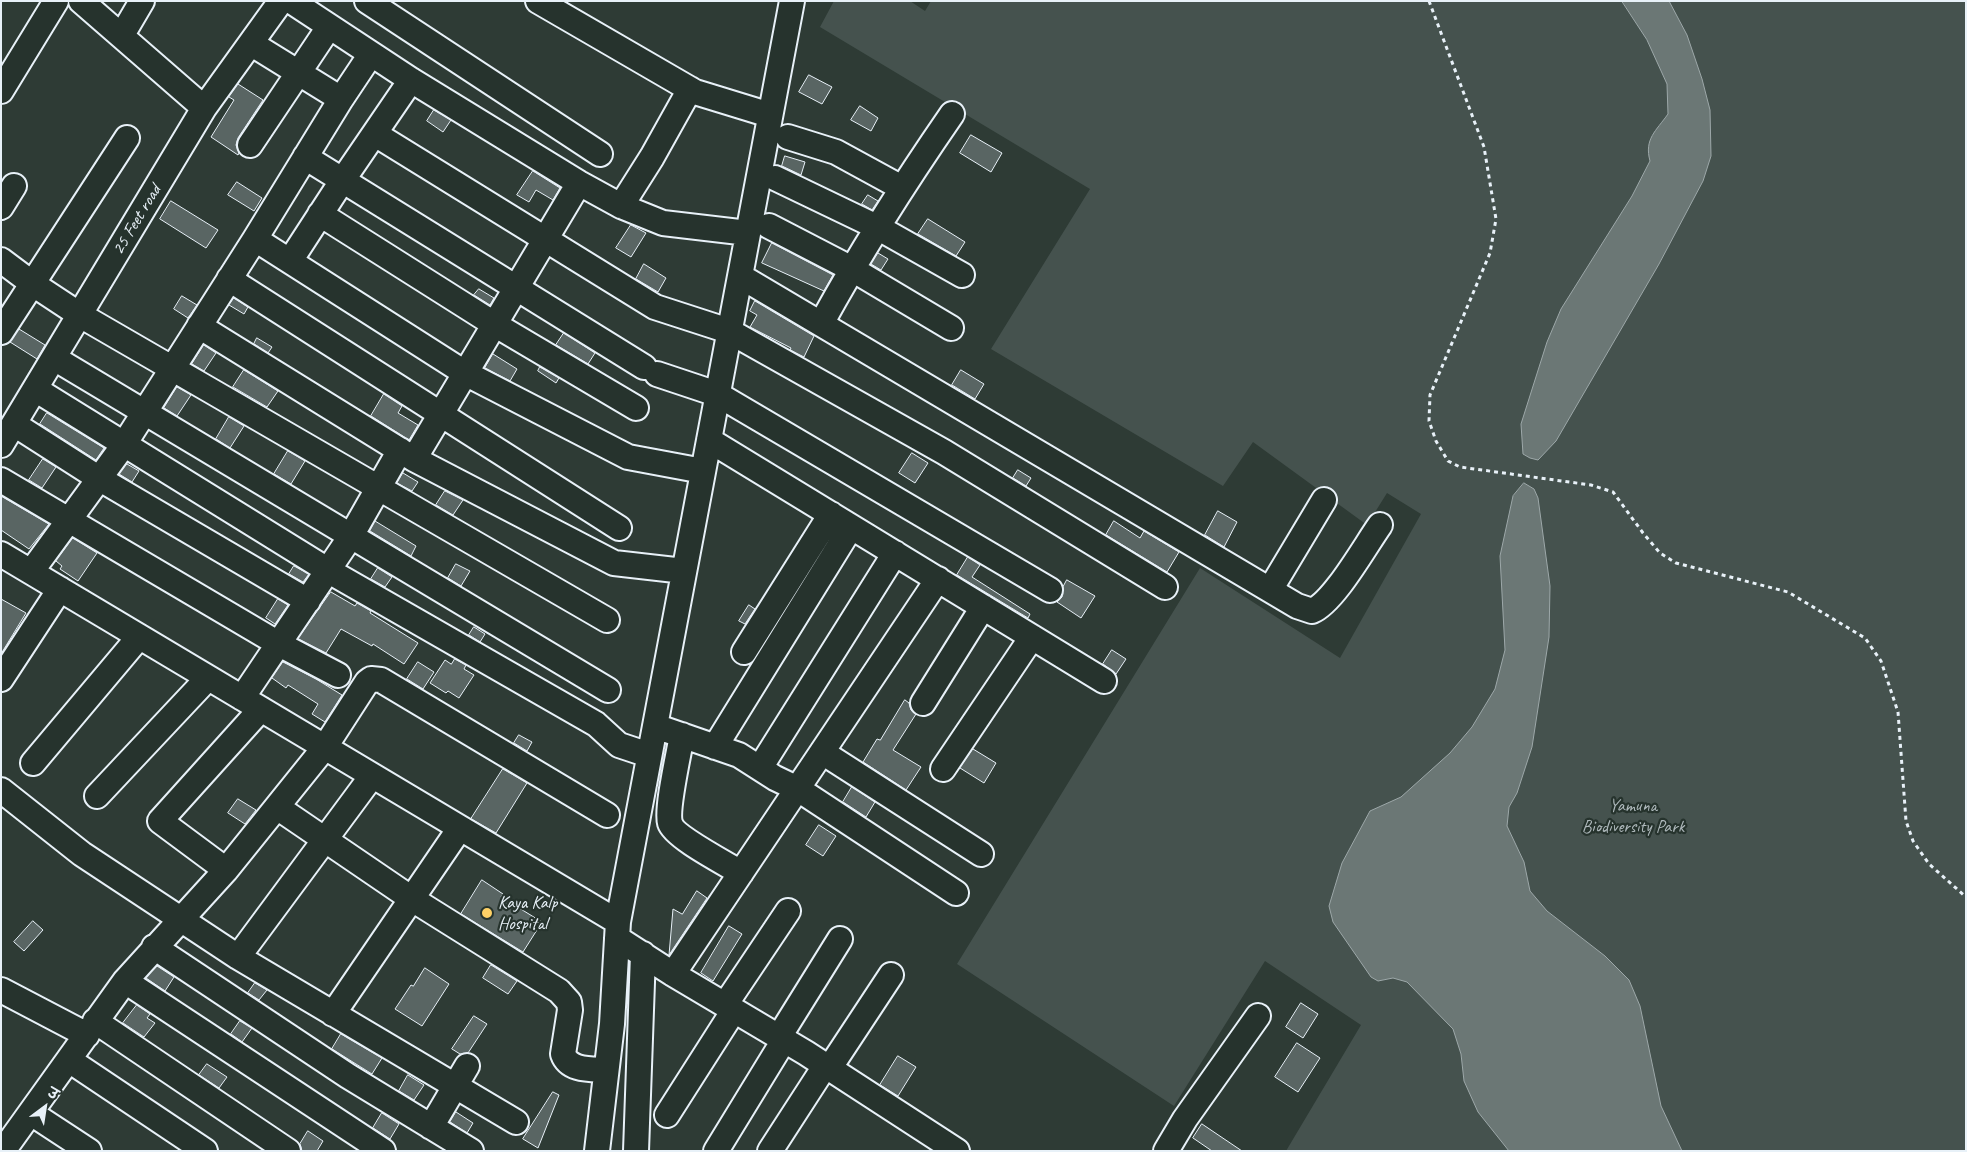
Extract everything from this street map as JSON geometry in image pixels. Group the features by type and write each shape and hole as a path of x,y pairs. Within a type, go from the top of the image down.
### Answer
{"street":[{"path":"1,91 56,1"},
{"path":"82,1 204,108"},
{"path":"122,35 142,1"},
{"name":"25 Feet road","path":"1,445 204,108 252,44 281,1"},
{"path":"291,1 411,80 579,183 621,206 671,224 759,230 852,269 951,328"},
{"path":"367,1 600,154"},
{"path":"538,1 696,92 770,115"},
{"path":"597,1151 612,1024 617,930 740,276 759,230 770,115 792,1"},
{"path":"250,145 329,27"},
{"path":"252,44 341,99"},
{"path":"31,572 123,446 371,54"},
{"path":"290,262 320,214 411,80"},
{"path":"621,206 696,92"},
{"path":"822,324 877,227 952,114"},
{"path":"375,134 658,308 729,331 944,452 1165,587"},
{"path":"788,137 836,152 902,188"},
{"path":"1,332 127,138"},
{"path":"305,157 650,370 717,394 1050,590"},
{"path":"775,178 877,227 962,275"},
{"path":"226,870 160,821 252,704 279,644 351,536 378,488 440,414 579,183"},
{"path":"1,207 14,186"},
{"path":"320,214 494,324 636,408"},
{"path":"255,239 465,373 632,458 703,470"},
{"path":"1,260 80,315 607,620"},
{"path":"740,276 1297,606 1312,611 1319,608 1330,597 1380,525"},
{"path":"229,280 619,528"},
{"path":"199,326 407,454 617,564 684,571"},
{"path":"54,358 608,690"},
{"path":"35,389 123,446 328,571 596,724 619,745 649,755"},
{"path":"14,424 100,479 308,601"},
{"path":"709,440 1104,681"},
{"path":"1,480 279,644 338,675"},
{"path":"1270,590 1324,500"},
{"path":"744,652 831,514"},
{"path":"714,747 851,527"},
{"path":"760,768 895,553"},
{"path":"1,554 460,828 617,930 643,954 673,974 782,1038 957,1151"},
{"path":"673,974 938,579"},
{"path":"1,679 60,589"},
{"path":"923,703 983,607"},
{"path":"33,764 140,637"},
{"path":"943,769 1032,637"},
{"path":"97,796 208,678"},
{"path":"3,1151 125,982 154,947 226,870 325,747 367,682 371,679 376,678 607,815"},
{"path":"655,726 740,755 798,789 956,893"},
{"path":"682,736 670,802 670,822 675,830 688,841 741,873"},
{"path":"822,752 981,854"},
{"path":"238,957 372,776"},
{"path":"1,790 82,854 238,957 516,1122"},
{"path":"277,807 412,900 562,994 569,1002 570,1010 563,1054 565,1061 573,1067 606,1070"},
{"path":"333,1014 460,828"},
{"path":"668,1116 729,1007 788,911"},
{"path":"716,1151 840,939"},
{"path":"154,947 348,1076 471,1151"},
{"path":"636,1151 643,954"},
{"path":"770,1151 891,974"},
{"path":"125,982 383,1151"},
{"path":"1,990 91,1028 288,1151"},
{"path":"1166,1151 1185,1119 1258,1016"},
{"path":"69,1060 205,1151"},
{"path":"431,1127 467,1066"},
{"path":"30,1113 89,1151"}],"path":[{"path":"1429,1 1484,148 1496,219 1490,253 1430,395 1429,421 1436,441 1448,461 1460,468 1592,485 1613,492 1660,553 1676,563 1788,592 1865,638 1881,661 1898,712 1906,820 1913,841 1929,864 1966,898"}],"green space":[{"name":"Yamuna Biodiversity Park","path":"834,1 910,1 925,11 931,1 1966,1 1966,1151 1286,1151 1361,1025 1265,961 1174,1106 957,964 1200,568 1340,658 1421,514 1387,493 1367,525 1253,442 1223,486 991,349 1090,189 820,27"}],"shaded area":[{"path":"1622,1 1669,1 1687,35 1702,79 1710,110 1711,156 1703,181 1659,264 1556,441 1538,460 1523,454 1521,424 1547,342 1561,309 1632,196 1650,161 1649,147 1652,136 1668,114 1667,84 1647,40"},
{"path":"1524,483 1534,489 1538,498 1550,586 1549,637 1532,747 1517,793 1509,807 1507,826 1524,862 1530,891 1547,911 1605,956 1629,980 1640,1006 1661,1106 1682,1151 1509,1151 1478,1112 1464,1081 1461,1054 1453,1029 1407,982 1393,978 1378,981 1371,977 1333,922 1329,906 1342,863 1370,811 1401,797 1450,753 1472,727 1495,689 1505,650 1500,556 1513,496"}],"building":[{"path":"809,75 832,87 822,104 799,92"},
{"path":"238,84 263,100 238,138 236,145 238,155 211,137 234,100 229,97"},
{"path":"860,106 878,118 871,131 851,120"},
{"path":"434,110 451,120 443,132 427,121"},
{"path":"971,135 1002,153 991,172 960,153"},
{"path":"785,156 805,162 801,175 782,166"},
{"path":"533,171 560,188 553,200 536,190 529,202 517,195"},
{"path":"237,182 262,198 254,211 228,195"},
{"path":"868,195 878,201 872,210 862,204"},
{"path":"171,201 218,230 206,248 160,219"},
{"path":"928,219 965,242 956,256 918,234"},
{"path":"631,225 646,233 631,257 616,248"},
{"path":"772,243 833,275 824,291 762,263"},
{"path":"878,253 888,259 881,270 871,264"},
{"path":"644,264 666,278 658,292 636,279"},
{"path":"479,289 494,298 490,305 474,295"},
{"path":"182,296 197,305 188,318 174,309"},
{"path":"234,298 248,307 244,314 229,305"},
{"path":"755,301 814,336 804,357 790,350 791,348 750,327 757,315 750,311"},
{"path":"19,329 45,345 37,359 10,342"},
{"path":"564,333 595,353 588,364 556,345"},
{"path":"257,338 272,347 268,353 254,344"},
{"path":"204,345 216,353 204,371 192,364"},
{"path":"493,354 517,369 510,381 485,368"},
{"path":"540,367 559,378 556,383 538,371"},
{"path":"244,370 278,391 267,407 233,387"},
{"path":"961,370 984,384 975,399 952,385"},
{"path":"177,387 191,395 177,416 164,408"},
{"path":"384,394 402,406 398,413 418,425 409,440 371,416"},
{"path":"47,413 104,448 96,460 40,424"},
{"path":"229,417 244,426 230,448 216,439"},
{"path":"288,451 305,461 291,484 274,474"},
{"path":"912,453 928,463 915,483 899,473"},
{"path":"43,459 56,467 42,488 29,480"},
{"path":"127,464 139,471 132,482 119,474"},
{"path":"1018,470 1031,478 1026,486 1013,478"},
{"path":"403,473 418,482 412,491 397,483"},
{"path":"445,491 463,500 453,515 436,505"},
{"path":"1,496 49,524 29,549 1,530"},
{"path":"1218,511 1237,522 1224,547 1205,535"},
{"path":"375,521 416,546 411,556 370,531"},
{"path":"1114,521 1140,538 1144,531 1179,552 1167,572 1106,535"},
{"path":"73,538 97,553 78,581 60,569 62,566 56,561"},
{"path":"968,557 980,565 972,577 1030,614 1028,618 957,575"},
{"path":"456,564 470,571 461,586 448,578"},
{"path":"294,566 309,574 303,582 289,574"},
{"path":"378,568 392,577 385,587 371,579"},
{"path":"1067,580 1095,596 1081,618 1057,602 1062,597 1063,587"},
{"path":"331,592 355,606 357,603 371,611 370,613 418,643 404,664 373,644 372,646 341,629 326,653 298,639"},
{"path":"1,599 26,613 1,654"},
{"path":"278,599 288,605 275,624 266,618"},
{"path":"749,605 755,609 745,624 739,621"},
{"path":"474,627 485,634 480,642 469,635"},
{"path":"1112,650 1126,659 1116,674 1103,664"},
{"path":"455,659 466,665 464,669 474,675 459,698 448,691 446,693 430,683 445,660 451,664"},
{"path":"283,662 342,695 325,722 312,714 318,704 288,685 286,688 272,678"},
{"path":"418,662 434,672 423,689 407,679"},
{"path":"905,700 916,714 893,750 921,767 906,790 863,762 877,739 880,740"},
{"path":"519,735 532,742 527,751 514,743"},
{"path":"973,749 996,763 984,783 960,768"},
{"path":"503,769 527,783 496,833 471,819"},
{"path":"852,787 875,802 866,817 843,802"},
{"path":"238,799 256,810 245,824 228,813"},
{"path":"819,825 836,836 823,856 806,845"},
{"path":"482,880 503,894 501,897 542,922 523,952 461,914"},
{"path":"697,891 707,898 669,955 673,909 682,914"},
{"path":"33,921 43,930 24,951 14,942"},
{"path":"729,926 742,934 713,981 701,973"},
{"path":"491,965 517,981 508,994 483,978"},
{"path":"157,966 174,977 165,991 146,978"},
{"path":"425,968 449,984 422,1026 395,1009"},
{"path":"255,983 267,990 259,1000 248,993"},
{"path":"1301,1003 1318,1014 1303,1038 1286,1027"},
{"path":"137,1005 150,1014 147,1018 155,1023 144,1037 123,1023"},
{"path":"474,1016 487,1024 468,1053 460,1054 452,1049"},
{"path":"240,1021 252,1028 242,1042 231,1034"},
{"path":"341,1034 382,1058 372,1074 332,1049"},
{"path":"1297,1043 1320,1058 1298,1092 1275,1077"},
{"path":"898,1056 916,1067 898,1096 880,1085"},
{"path":"207,1064 227,1077 219,1088 199,1075"},
{"path":"408,1075 424,1085 414,1100 399,1091"},
{"path":"553,1092 559,1095 538,1148 523,1139"},
{"path":"456,1112 473,1123 467,1133 450,1122"},
{"path":"382,1113 399,1124 390,1139 373,1128"},
{"path":"1202,1124 1242,1151 1212,1151 1193,1138"},
{"path":"308,1131 323,1141 317,1151 302,1151 300,1144"}],"place":[{"name":"Kaya Kalp Hospital","path":"487,913"}]}
